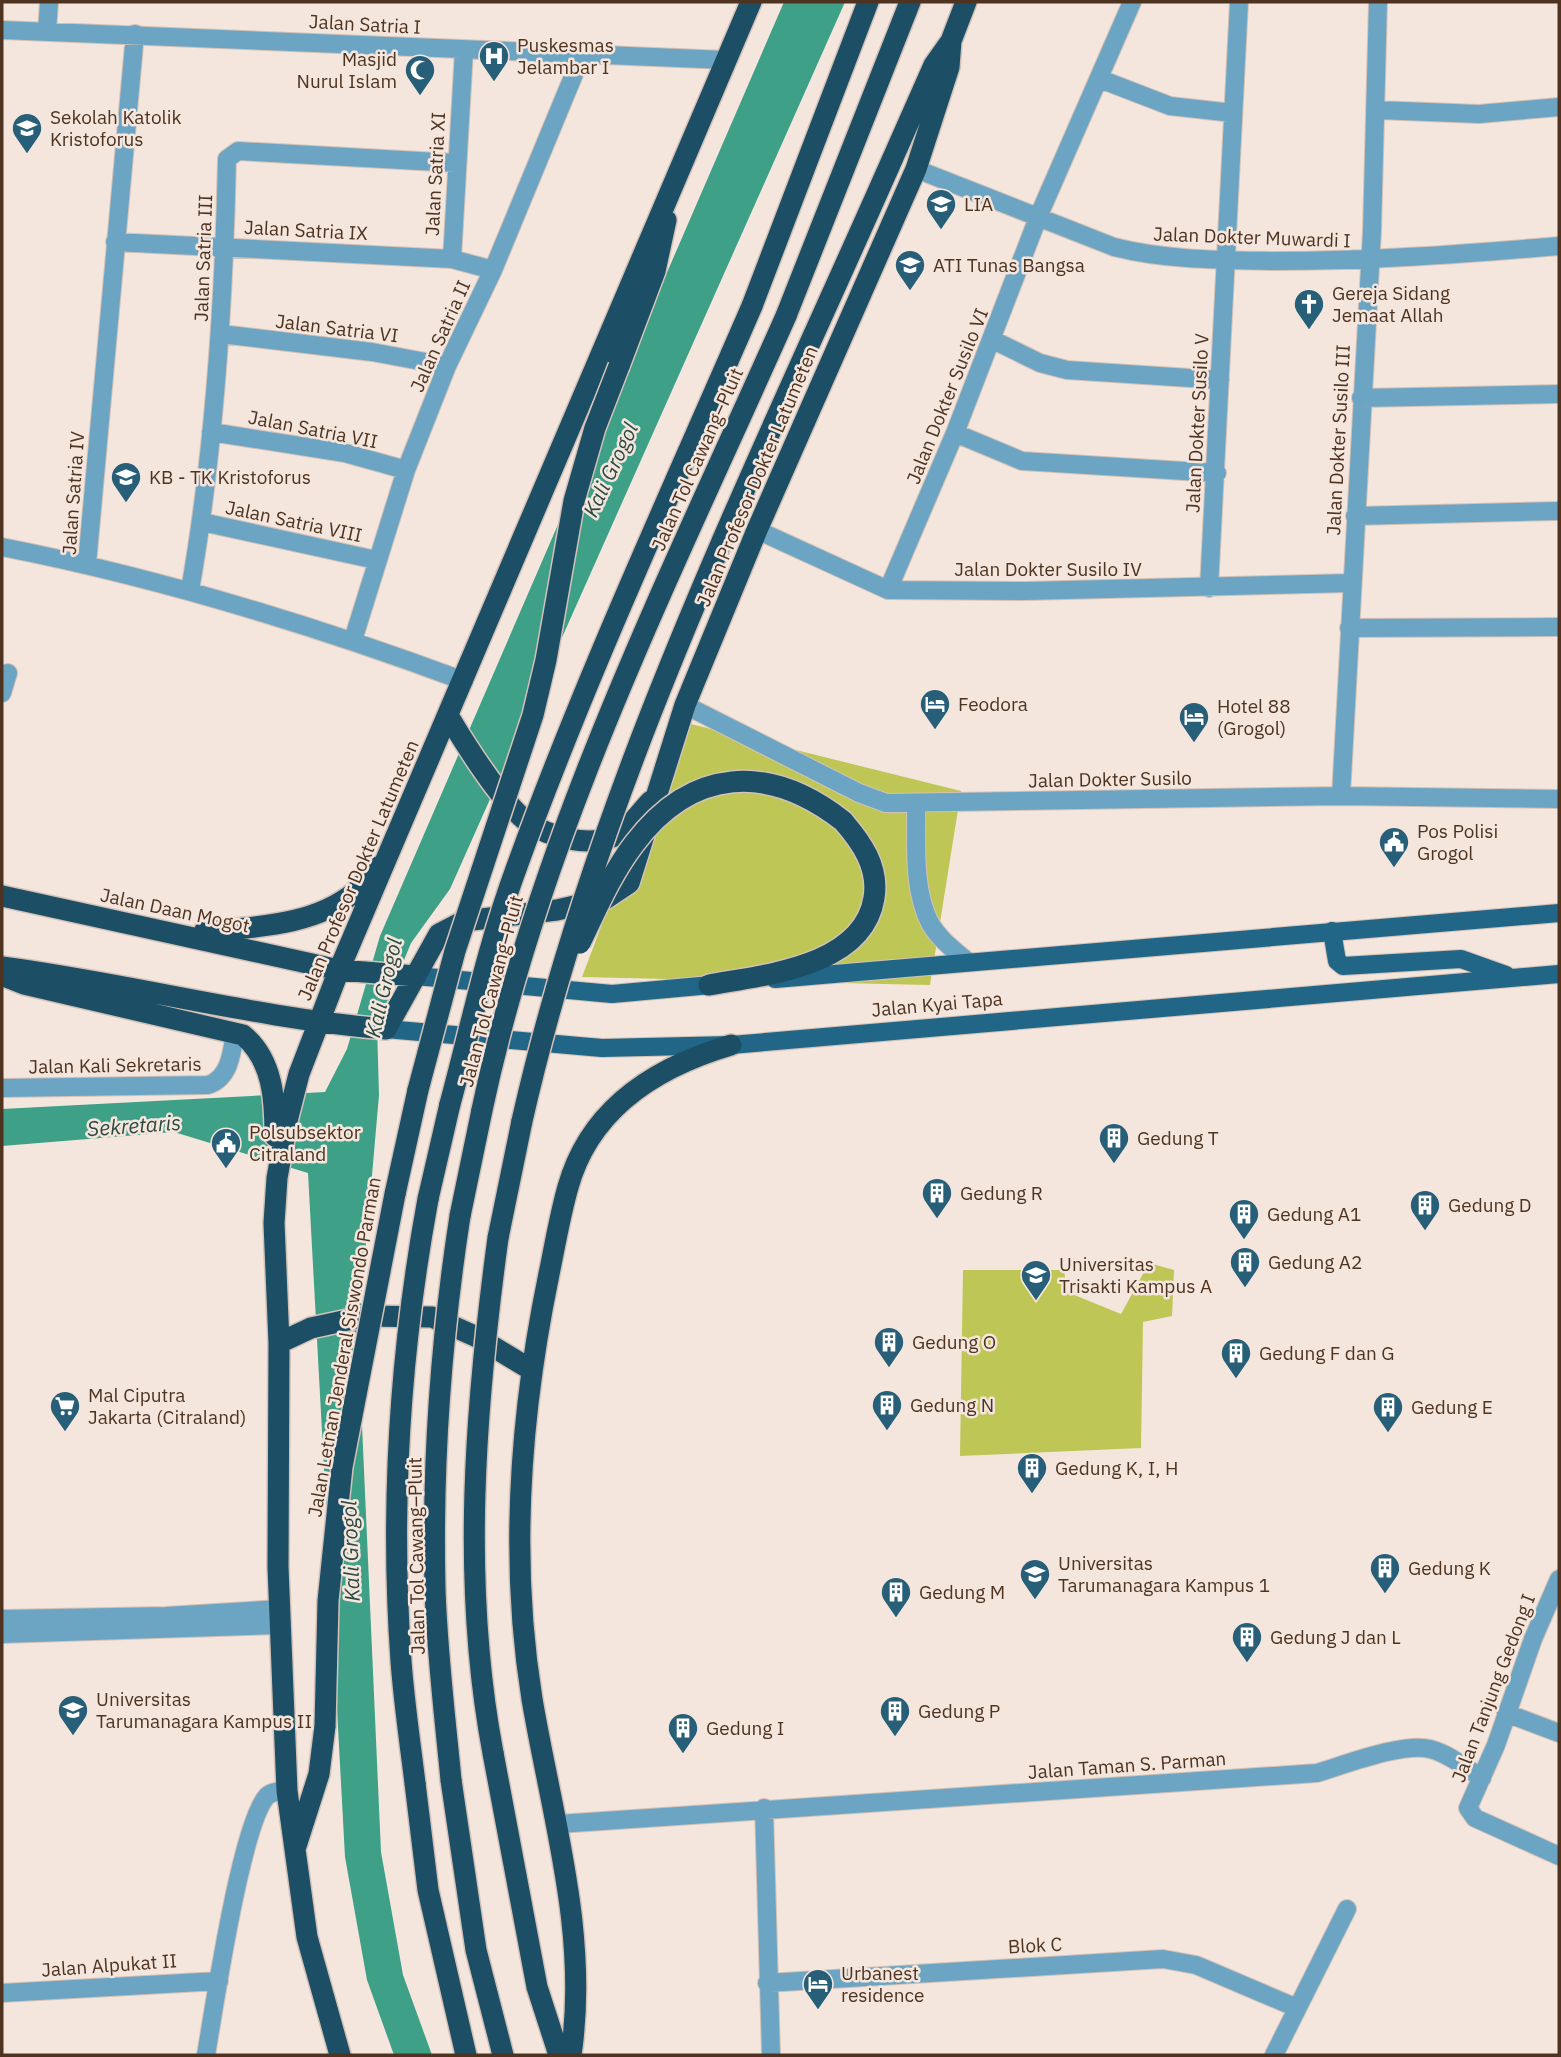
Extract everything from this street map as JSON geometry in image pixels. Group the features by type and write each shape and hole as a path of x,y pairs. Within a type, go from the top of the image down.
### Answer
{"highway":[{"name":"Jalan Profesor Dokter Latumeten","path":"318,1024 449,717 600,350 751,2"},
{"name":"Jalan Tol Cawang–Pluit","path":"466,2055 428,1889 401,1662 396,1561 400,1413 414,1273 428,1199 480,986 515,871 581,701 752,306 868,2"},
{"name":"Jalan Tol Cawang–Pluit","path":"503,2055 476,1950 451,1780 435,1591 436,1465 453,1259 491,1070 524,948 546,880 618,689 786,316 910,2"},
{"name":"Jalan Profesor Dokter Latumeten","path":"559,2055 537,1987 493,1753 479,1657 475,1471 486,1327 510,1179 555,994 590,873 656,694 934,65 951,41 966,2"},
{"name":"Jalan Profesor Dokter Latumeten","path":"383,1029 411,975 439,934 464,921 557,911 605,899 629,883 685,705 757,530 916,169 949,67 951,41"},
{"name":"Jalan Profesor Dokter Latumeten","path":"406,1140 451,964 533,715 546,660 574,501 595,428 655,271 669,193"},
{"path":"449,717 460,737 525,820 546,831 582,841 598,841 619,834 655,797"},
{"path":"555,994 613,876 634,844 665,809 698,790 726,782 751,780 778,784 806,796 843,821 866,852 874,871 876,889 866,923 853,938 837,950 793,967 709,985"},
{"path":"184,934 262,927 314,915 355,892 391,850"},
{"name":"Jalan Daan Mogot","path":"2,897 184,934 339,970"},
{"path":"2,967 85,978 318,1024"},
{"name":"Jalan Kyai Tapa","path":"339,970 411,975"},
{"path":"2,976 36,987 235,1032 257,1050 273,1090 277,1171"},
{"name":"Jalan Letnan Jenderal Siswondo Parman","path":"318,1024 297,1083 277,1171 274,1223 279,1343 280,1617 287,1791 294,1851 307,1937 340,2055"},
{"name":"Jalan Kyai Tapa","path":"318,1024 383,1029"},
{"path":"571,2055 576,2022 577,1964 558,1824 532,1699 519,1581 519,1521 530,1369 568,1187 588,1140 614,1108 648,1078 692,1056 731,1045"},
{"name":"Jalan Letnan Jenderal Siswondo Parman","path":"294,1851 319,1774 325,1726 328,1601 341,1467 406,1140"},
{"path":"279,1343 311,1328 366,1316 432,1317 477,1337 530,1369"}],"main road":[{"name":"Jalan Kyai Tapa","path":"411,975 612,993 1559,913"},
{"path":"1332,931 1337,961 1343,966 1461,959 1513,978"},
{"name":"Jalan Kyai Tapa","path":"383,1029 602,1048 731,1045 1559,974"}],"street":[{"path":"47,32 48,2"},
{"name":"Jalan Dokter Susilo VI","path":"888,590 956,433 1039,215 1132,2"},
{"name":"Jalan Dokter Susilo V","path":"1209,588 1240,2"},
{"name":"Jalan Dokter Susilo III","path":"1341,796 1370,261 1377,110 1378,2"},
{"name":"Jalan Satria I","path":"2,30 726,60"},
{"name":"Jalan Satria IV","path":"135,34 86,564 190,590 353,640 464,681"},
{"name":"Jalan Satria XI","path":"452,259 464,50"},
{"name":"Jalan Satria II","path":"353,640 406,470 447,366 493,270 582,55"},
{"path":"1100,79 1170,106 1233,113"},
{"path":"1377,110 1479,114 1559,107"},
{"name":"Jalan Satria III","path":"190,590 202,522 221,334 227,159 238,150 456,163"},
{"name":"Jalan Dokter Muwardi I","path":"916,169 1039,215 1114,247 1146,255 1225,260 1370,261 1559,246"},
{"name":"Jalan Satria IX","path":"115,242 452,259 493,270"},
{"name":"Jalan Satria VI","path":"221,334 372,352 447,366"},
{"path":"993,340 1040,363 1067,370 1220,380"},
{"path":"1362,398 1559,394"},
{"name":"Jalan Satria VII","path":"211,432 345,453 406,470"},
{"path":"956,433 1023,461 1217,473"},
{"path":"1355,516 1559,511"},
{"name":"Jalan Satria VIII","path":"202,522 376,560"},
{"name":"Jalan Dokter Susilo IV","path":"757,530 888,590 1209,588 1351,583"},
{"path":"2,547 86,564"},
{"path":"1349,628 1559,627"},
{"path":"2,693 8,673"},
{"name":"Jalan Dokter Susilo","path":"685,705 859,793 886,803 1341,796 1559,799"},
{"path":"916,804 918,869 930,922 942,939 968,962"},
{"name":"Jalan Kali Sekretaris","path":"2,1088 208,1085 223,1076 229,1063 235,1032"},
{"name":"Jalan Tanjung Gedong I","path":"1559,1579 1482,1778 1469,1803 1470,1813 1559,1856"},
{"path":"2,1619 280,1617"},
{"path":"2,1634 280,1617"},
{"path":"1506,1713 1559,1733"},
{"name":"Jalan Taman S. Parman","path":"558,1824 764,1808 1067,1791 1317,1773 1406,1749 1426,1748 1444,1754 1482,1778"},
{"path":"206,2055 240,1874 252,1830 266,1797 272,1792 287,1791"},
{"path":"764,1808 771,2055"},
{"path":"1274,2055 1347,1909"},
{"name":"Blok C","path":"767,1983 1163,1959 1196,1965 1297,2008"},
{"name":"Jalan Alpukat II","path":"2,1993 219,1980"}],"shaded area":[{"path":"679,721 961,791 930,985 582,977"},
{"path":"1149,1263 1174,1270 1172,1316 1143,1322 1141,1448 960,1456 963,1270 1064,1270 1067,1292 1121,1314"}],"water":[{"path":"784,2 845,2 450,889 411,943 377,1026 379,1095 361,1301 362,1425 381,1852 403,1975 432,2055 394,2055 367,1980 345,1857 308,1173 174,1132 2,1146 2,1109 325,1092 347,1049 380,936"}],"place":[{"name":"Puskesmas Jelambar I","path":"494,83"},
{"name":"Masjid Nurul Islam","path":"420,97"},
{"name":"Sekolah Katolik Kristoforus","path":"27,155"},
{"name":"LIA","path":"941,231"},
{"name":"ATI Tunas Bangsa","path":"910,292"},
{"name":"Gereja Sidang Jemaat Allah","path":"1309,331"},
{"name":"KB - TK Kristoforus","path":"126,504"},
{"name":"Feodora","path":"935,731"},
{"name":"Hotel 88 (Grogol)","path":"1194,744"},
{"name":"Pos Polisi Grogol","path":"1394,869"},
{"name":"Gedung T","path":"1114,1165"},
{"name":"Polsubsektor Citraland","path":"226,1170"},
{"name":"Gedung R","path":"937,1220"},
{"name":"Gedung D","path":"1425,1232"},
{"name":"Gedung A1","path":"1244,1241"},
{"name":"Gedung A2","path":"1245,1289"},
{"name":"Universitas Trisakti Kampus A","path":"1036,1302"},
{"name":"Gedung O","path":"889,1369"},
{"name":"Gedung F dan G","path":"1236,1380"},
{"name":"Gedung N","path":"887,1432"},
{"name":"Mal Ciputra Jakarta (Citraland)","path":"65,1433"},
{"name":"Gedung E","path":"1388,1434"},
{"name":"Gedung K, I, H","path":"1032,1495"},
{"name":"Gedung K","path":"1385,1595"},
{"name":"Universitas Tarumanagara Kampus 1","path":"1035,1601"},
{"name":"Gedung M","path":"896,1619"},
{"name":"Gedung J dan L","path":"1247,1664"},
{"name":"Universitas Tarumanagara Kampus II","path":"73,1737"},
{"name":"Gedung P","path":"895,1738"},
{"name":"Gedung I","path":"683,1755"},
{"name":"Urbanest residence","path":"818,2011"}],"water label":[{"name":"Kali Grogol","path":"611,470"},
{"name":"Kali Grogol","path":"384,988"},
{"name":"Sekretaris","path":"134,1126"},
{"name":"Kali Grogol","path":"351,1551"}]}
